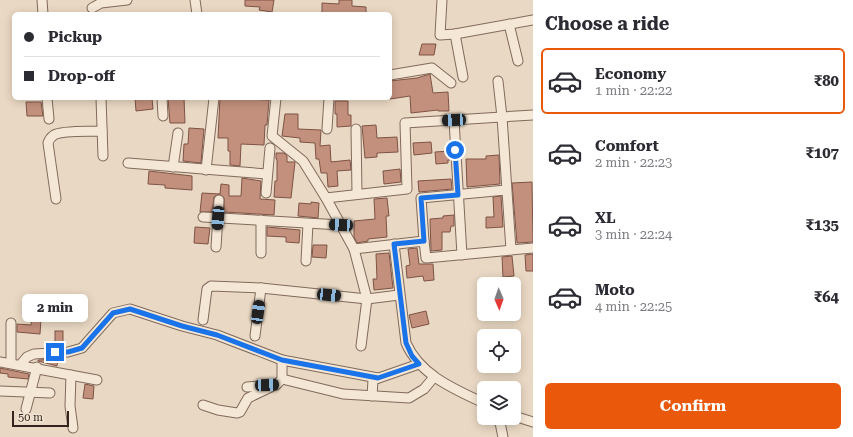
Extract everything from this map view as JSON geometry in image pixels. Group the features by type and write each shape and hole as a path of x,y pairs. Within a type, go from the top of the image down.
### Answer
{"street":[{"path":"42,0 43,12"},
{"path":"92,8 101,3 127,0"},
{"path":"195,0 198,12"},
{"path":"442,0 440,35 455,34 533,20"},
{"path":"509,24 518,61"},
{"path":"455,34 463,77"},
{"path":"392,76 432,68 451,83"},
{"path":"498,81 502,117 511,250"},
{"path":"48,100 49,119"},
{"path":"101,100 103,156"},
{"path":"162,100 163,116"},
{"path":"206,170 214,100"},
{"path":"276,100 272,136 303,161 326,198 354,249 367,299 361,346"},
{"path":"327,129 329,100"},
{"path":"326,198 407,189 405,123 533,115"},
{"path":"454,120 462,255"},
{"path":"356,129 357,194"},
{"path":"56,199 48,143 50,139 53,135 102,131"},
{"path":"173,167 178,133"},
{"path":"266,193 270,148"},
{"path":"128,164 268,174"},
{"path":"506,190 421,198 426,258 533,248"},
{"path":"216,247 219,200"},
{"path":"203,217 341,225"},
{"path":"261,220 261,253"},
{"path":"306,262 308,224"},
{"path":"354,249 424,241"},
{"path":"394,244 402,319 406,343 412,356 434,377 477,399"},
{"path":"203,320 207,289 211,286 261,288 367,299 399,295"},
{"path":"255,336 261,288"},
{"path":"21,364 28,357 34,354 68,352 82,348 113,313 130,309 182,326 217,335 282,360 378,378"},
{"path":"11,323 11,363"},
{"path":"279,382 282,360"},
{"path":"0,362 21,364 97,380"},
{"path":"372,396 371,386 373,380 419,364"},
{"path":"26,409 37,368"},
{"path":"71,375 70,406 72,428"},
{"path":"247,387 279,382 343,394 409,398 424,389 434,377"},
{"path":"202,405 218,410 237,413 240,412 248,398 279,382"},
{"path":"0,391 50,393"},
{"path":"521,418 533,422"},
{"path":"500,425 503,437"}],"building":[{"path":"245,0 274,0 272,12 259,10 260,7 245,6"},
{"path":"339,0 352,0 352,6 366,7 366,12 322,12 322,3 339,4"},
{"path":"422,44 436,44 434,55 419,55"},
{"path":"430,74 433,93 448,92 449,111 438,110 411,113 410,96 392,99 392,81 417,78"},
{"path":"135,100 152,100 153,109 136,111"},
{"path":"168,100 184,100 185,123 170,123"},
{"path":"220,100 269,100 267,125 265,125 264,145 241,144 240,166 230,165 228,138 218,138"},
{"path":"335,101 348,101 348,115 351,115 351,126 337,127"},
{"path":"26,102 41,102 43,116 27,116"},
{"path":"285,114 298,114 298,129 321,130 320,146 330,145 331,162 350,160 351,170 337,171 338,186 328,187 327,173 321,173 319,159 316,159 315,143 300,142 300,138 282,136"},
{"path":"376,125 377,138 397,137 398,152 377,153 377,157 365,158 362,126"},
{"path":"189,128 204,129 201,163 183,161 184,144 188,144"},
{"path":"431,142 432,153 414,155 413,143"},
{"path":"450,151 450,160 448,160 448,163 436,164 435,152"},
{"path":"276,153 284,153 287,156 287,162 295,162 291,198 274,197 275,181 277,181"},
{"path":"499,155 500,184 467,187 466,159 486,159 486,156"},
{"path":"400,169 401,182 384,184 383,171"},
{"path":"149,171 192,176 192,190 165,188 165,185 148,184"},
{"path":"242,178 261,181 260,199 275,200 274,215 224,212 224,198 219,194 214,197 212,212 200,212 202,193 220,194 221,184 229,185 229,196 241,196"},
{"path":"451,179 452,189 419,192 418,181"},
{"path":"532,182 533,242 517,243 512,183"},
{"path":"501,196 503,227 486,228 486,217 494,217 493,197"},
{"path":"387,198 389,216 386,216 387,237 368,239 368,241 357,243 354,237 354,221 375,219 374,199"},
{"path":"311,202 319,203 318,218 298,216 299,203 311,204"},
{"path":"454,215 454,226 451,226 450,232 442,232 442,250 431,251 430,219"},
{"path":"195,227 210,228 208,244 194,243"},
{"path":"267,227 300,230 299,243 286,242 286,237 267,236"},
{"path":"313,245 327,245 326,258 312,257"},
{"path":"417,248 419,264 433,264 434,280 424,281 423,276 407,278 406,266 410,265 408,249"},
{"path":"389,253 393,288 374,290 373,279 377,279 376,254"},
{"path":"533,254 533,271 526,271 525,255"},
{"path":"512,256 514,276 503,277 502,257"},
{"path":"426,311 429,324 412,328 409,315"},
{"path":"32,318 41,319 40,334 17,332 17,324 31,325"},
{"path":"55,331 63,331 63,346 55,346"},
{"path":"58,359 57,366 38,361 38,360"},
{"path":"0,368 29,374 28,379 8,377 8,374 0,373"},
{"path":"85,384 94,386 93,399 83,398"}],"route":[{"path":"55,352 68,352 82,348 90,341 98,329 113,313 130,309 138,310 182,326 217,335 282,360 378,378 419,364 412,356 406,343 394,244 424,241 421,198 458,195 455,150"}]}
